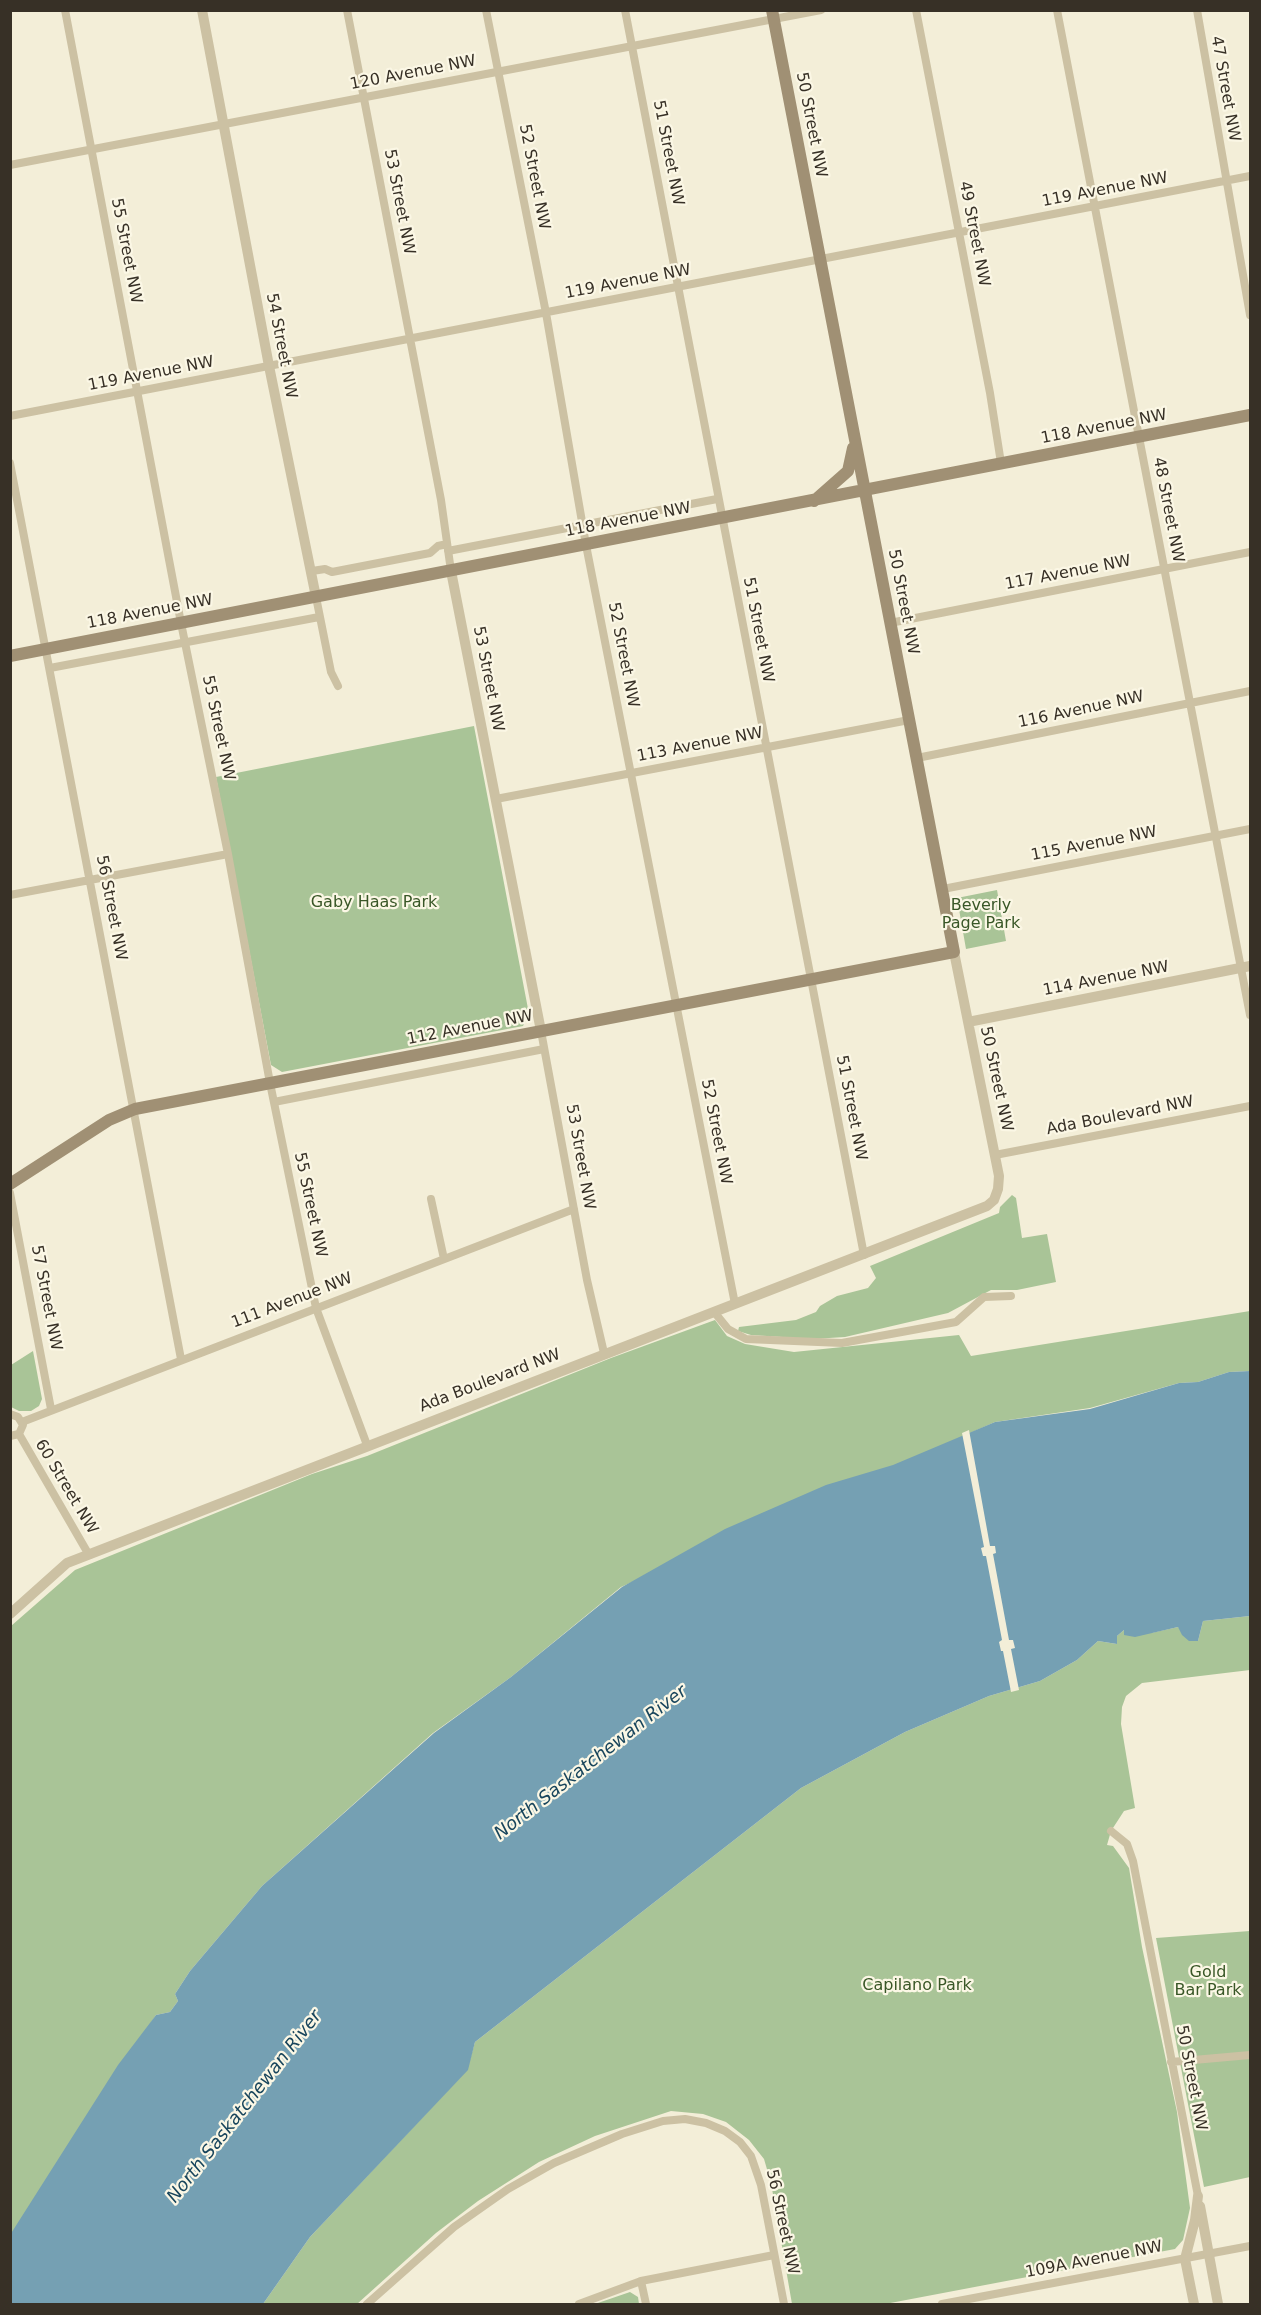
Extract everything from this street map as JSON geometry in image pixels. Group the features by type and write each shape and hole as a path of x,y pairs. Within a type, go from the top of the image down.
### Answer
{"main road":[{"name":"50 Street NW","path":"773,15 954,952"},
{"name":"118 Avenue NW","path":"10,656 1251,415"},
{"path":"813,501 848,471 852,463 855,438"},
{"name":"112 Avenue NW","path":"10,1184 109,1120 135,1109 954,952"}],"street":[{"name":"55 Street NW","path":"64,10 181,623 228,854 270,1083 316,1308 367,1445"},
{"name":"54 Street NW","path":"202,10 268,366 331,672 338,686"},
{"name":"53 Street NW","path":"347,10 410,339 451,571 604,1353"},
{"name":"52 Street NW","path":"486,10 546,313 582,525 735,1304"},
{"name":"51 Street NW","path":"625,10 864,1256"},
{"name":"120 Avenue NW","path":"10,165 632,47 773,15 822,10"},
{"name":"49 Street NW","path":"916,10 1001,464"},
{"name":"48 Street NW","path":"1057,10 1216,835 1246,967 1251,1015"},
{"name":"47 Street NW","path":"1197,10 1251,315"},
{"name":"119 Avenue NW","path":"10,416 1251,177"},
{"name":"56 Street NW","path":"10,463 182,1359"},
{"name":"118 Avenue NW","path":"312,571 325,569 332,572 430,553 438,546 448,548 717,499"},
{"name":"117 Avenue NW","path":"890,623 1251,552"},
{"path":"50,668 319,617"},
{"name":"116 Avenue NW","path":"917,758 1251,691"},
{"name":"113 Avenue NW","path":"496,799 909,720"},
{"name":"115 Avenue NW","path":"943,890 1251,829"},
{"path":"10,895 228,854"},
{"name":"50 Street NW","path":"954,952 999,1176 999,1190 994,1200"},
{"name":"114 Avenue NW","path":"968,1022 1246,967"},
{"path":"274,1102 544,1049"},
{"name":"Ada Boulevard NW","path":"995,1155 1251,1106"},
{"name":"57 Street NW","path":"10,1193 51,1409"},
{"path":"431,1199 444,1259"},
{"name":"Ada Boulevard NW","path":"10,1614 67,1563 604,1353 864,1256 987,1206 994,1200"},
{"name":"111 Avenue NW","path":"22,1422 574,1209"},
{"path":"716,1312 728,1329 746,1339 842,1343 956,1322 984,1297 1011,1296"},
{"path":"10,1414 22,1422 15,1435"},
{"name":"60 Street NW","path":"15,1435 89,1555"},
{"name":"50 Street NW","path":"1111,1831 1127,1844 1133,1862 1218,2304"},
{"path":"1171,2062 1251,2055"},
{"name":"56 Street NW","path":"367,2304 414,2260 480,2208 533,2175 590,2146 652,2124 685,2119 716,2127 746,2148 761,2185 784,2304"},
{"name":"50 Street NW","path":"1194,2304 1185,2259 1195,2220 1198,2196"},
{"name":"109A Avenue NW","path":"942,2304 1251,2246"},
{"path":"579,2304 641,2281 774,2255"},
{"path":"641,2281 646,2304"}],"green space":[{"name":"Gaby Haas Park","path":"474,726 529,1014 523,1026 282,1072 271,1065 216,777"},
{"name":"Beverly Page Park","path":"997,890 1006,941 966,949 957,898"},
{"path":"1012,1195 1016,1198 1022,1238 1047,1234 1056,1282 1017,1290 991,1290 948,1313 845,1337 813,1339 751,1335 738,1331 739,1327 796,1320 816,1312 820,1306 837,1296 868,1288 876,1278 870,1266 999,1213 1000,1207"},
{"path":"1250,1311 1250,1371 1229,1372 1198,1382 1179,1383 1090,1408 995,1422 621,1587 511,1677 433,1733 262,1886 190,1971 175,1994 178,2001 170,2012 156,2015 11,2235 11,1626 75,1570 312,1474 367,1456 611,1358 715,1320 727,1336 745,1344 794,1352 959,1335 971,1356"},
{"path":"33,1351 42,1399 39,1406 31,1411 19,1411 11,1407 11,1365"},
{"name":"Capilano Park","path":"1250,1616 1250,1670 1142,1683 1126,1696 1122,1707 1121,1724 1135,1808 1124,1811 1111,1831 1107,1845 1113,1846 1129,1868 1142,1947 1177,2112 1190,2208 1183,2240 1175,2249 885,2304 792,2304 771,2183 764,2159 749,2140 726,2122 703,2114 671,2111 595,2136 539,2162 478,2201 436,2233 357,2304 263,2304 310,2237 467,2070 475,2042 801,1788 905,1732 989,1696 1040,1681 1077,1660 1098,1641 1117,1644 1117,1636 1124,1630 1151,1633 1178,1627 1198,1641 1203,1621"},
{"name":"Gold Bar Park","path":"1250,1931 1250,2177 1204,2187 1156,1938"},
{"path":"630,2292 638,2297 639,2304 595,2304"}],"water":[{"name":"North Saskatchewan River","path":"1250,1371 1250,1616 1203,1621 1198,1641 1189,1641 1178,1627 1135,1637 1124,1635 1124,1630 1117,1636 1117,1644 1098,1641 1077,1660 1040,1681 989,1696 905,1732 801,1788 475,2042 468,2070 310,2237 263,2304 11,2304 10,2235 118,2065 156,2015 170,2012 178,2001 175,1994 190,1971 262,1886 434,1733 511,1677 622,1587 725,1529 826,1485 893,1465 995,1422 1090,1409 1179,1383 1198,1382 1229,1372"}],"pier":[{"path":"969,1430 990,1546 995,1546 996,1553 993,1554 1009,1640 1013,1640 1015,1648 1011,1649 1019,1690 1011,1692 999,1642 1002,1640 986,1556 983,1556 981,1548 984,1547 962,1433"}]}
